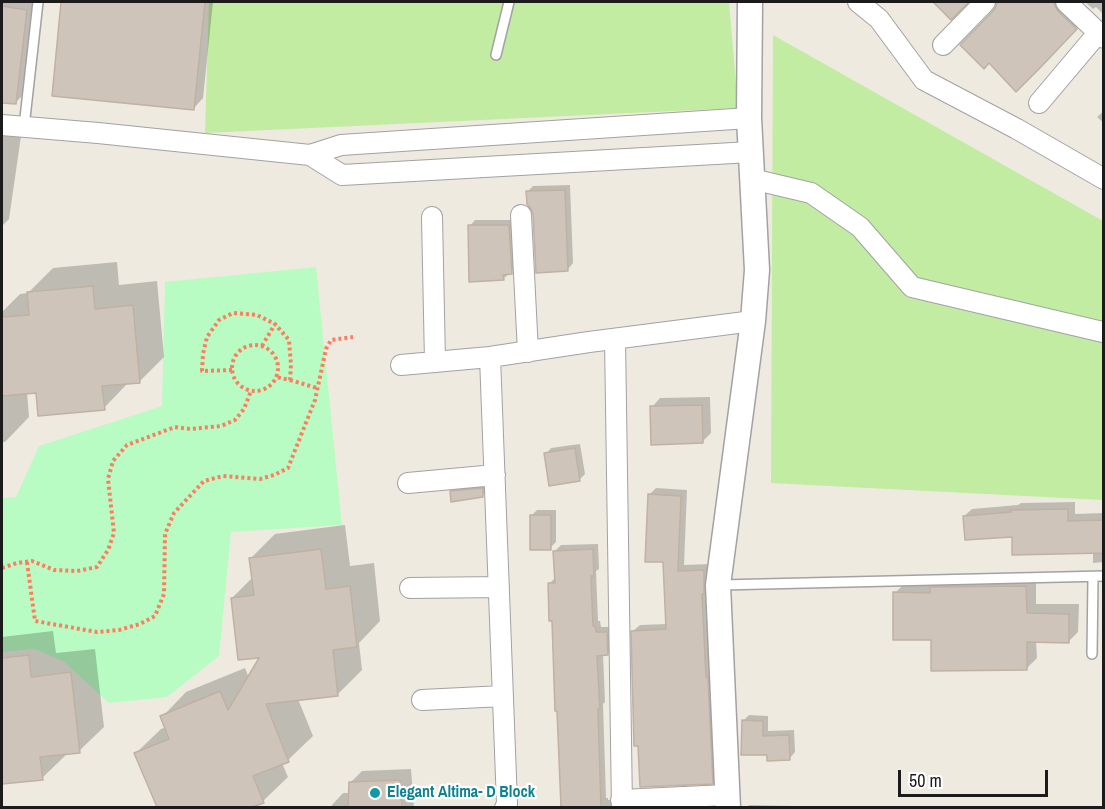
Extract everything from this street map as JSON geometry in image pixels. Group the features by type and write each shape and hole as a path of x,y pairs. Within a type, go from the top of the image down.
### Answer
{"street":[{"path":"615,339 622,803 728,801 718,585 753,321 757,270 749,118 750,2"},
{"path":"858,2 879,19 924,80 1017,129 1104,179"},
{"path":"943,45 985,2"},
{"path":"1039,103 1101,36 1066,2"},
{"path":"2,125 310,155 341,145 749,118"},
{"path":"310,155 342,175 751,152"},
{"path":"752,179 811,193 860,227 912,287 1103,332"},
{"path":"521,215 528,351"},
{"path":"432,217 435,362"},
{"path":"401,365 490,357 753,321"},
{"path":"490,357 507,804 505,807"},
{"path":"408,483 495,475"},
{"path":"411,588 499,587"},
{"path":"422,700 503,696"}],"lane":[{"path":"24,127 38,2"},
{"path":"496,55 509,2"},
{"path":"718,585 1104,576"},
{"path":"1092,654 1093,577"}],"path":[{"path":"232,370 202,371 207,337 219,320 233,313 258,315 275,324 289,340 290,380"},
{"path":"262,346 275,324"},
{"path":"27,562 35,621 97,632 119,630 140,624 155,616 164,594 165,534 174,513 204,481 223,476 260,479 274,476 288,468 315,400 326,349 331,340 352,337"},
{"path":"254,345 262,346 274,355 278,369 272,384 266,389 251,391 243,388 233,377 232,362 241,350 254,345"},
{"path":"276,377 317,388"},
{"path":"2,568 32,561 54,570 77,571 97,567 108,550 114,533 108,479 113,461 127,445 175,427 206,428 221,426 235,420 244,409 251,391"}],"green space":[{"path":"209,2 729,2 738,108 205,133"},
{"path":"773,35 1103,221 1103,500 771,483"},
{"path":"316,267 342,525 231,532 219,656 167,697 109,703 63,661 35,649 2,652 2,498 16,497 39,446 162,406 165,282"}],"building":[{"path":"61,2 205,2 194,110 52,96"},
{"path":"933,2 969,2 951,20"},
{"path":"997,2 1054,2 1058,11 1077,29 1016,92 989,63 984,69 960,45 994,10"},
{"path":"2,6 27,10 16,104 2,103"},
{"path":"565,190 568,271 536,273 533,214 527,204 526,191"},
{"path":"468,225 509,225 512,274 503,275 504,280 469,282"},
{"path":"93,286 95,309 133,305 140,383 102,386 105,410 38,416 36,393 2,396 2,317 29,315 27,292"},
{"path":"702,405 703,443 651,445 650,406"},
{"path":"575,448 580,481 549,486 544,453"},
{"path":"483,488 483,497 451,502 450,491"},
{"path":"648,494 681,496 678,571 704,570 704,594 702,594 713,784 640,787 638,746 634,746 631,631 666,629 663,562 645,562"},
{"path":"1068,509 1068,521 1104,520 1104,553 1012,555 1012,537 965,540 963,516 1011,512 1011,510"},
{"path":"530,515 551,515 551,550 530,550"},
{"path":"321,549 326,589 350,586 357,647 333,650 338,696 266,704 289,762 253,776 264,803 252,807 157,807 134,753 169,739 160,716 220,691 228,710 259,658 238,660 231,598 254,595 249,558"},
{"path":"593,549 594,576 591,576 593,626 596,632 607,632 608,655 597,656 601,807 561,807 548,583 555,583 553,551"},
{"path":"1026,586 1027,613 1069,614 1069,643 1027,642 1027,670 931,671 931,640 893,640 893,592 930,593 930,587"},
{"path":"29,655 31,677 71,672 80,753 40,757 43,780 2,784 2,658"},
{"path":"742,720 763,721 763,736 789,735 790,760 767,761 767,755 741,755"},
{"name":"Elegant Altima- D Block","path":"400,780 402,807 348,807 349,782"}],"place":[{"name":"Elegant Altima- D Block","path":"375,793"}]}
